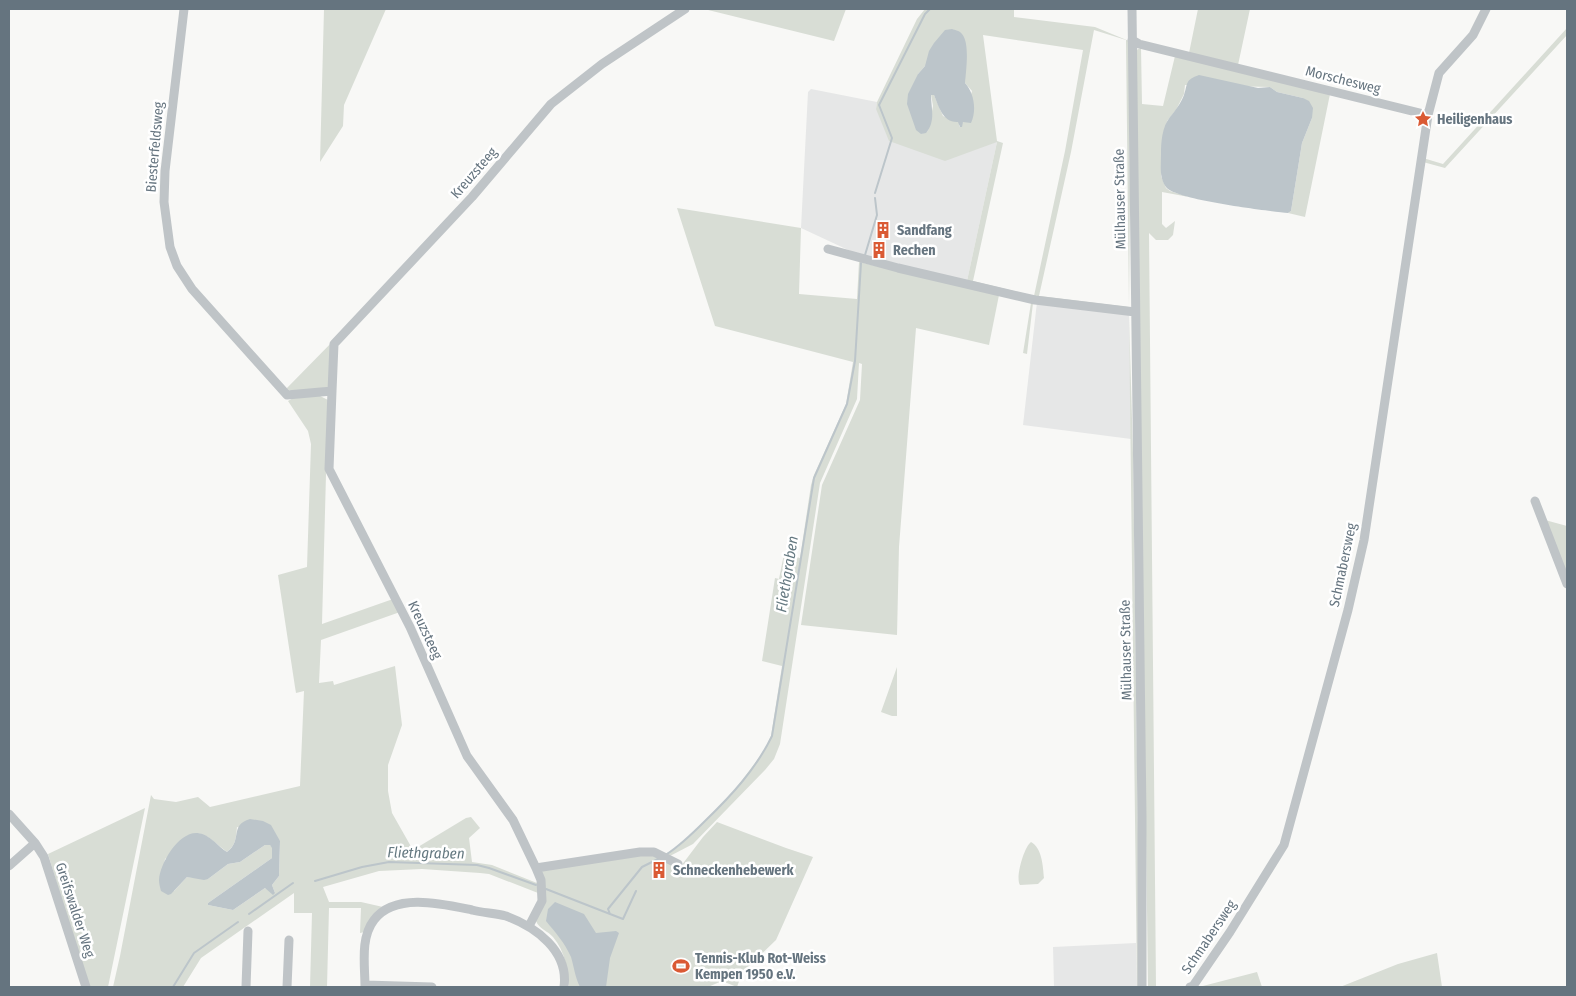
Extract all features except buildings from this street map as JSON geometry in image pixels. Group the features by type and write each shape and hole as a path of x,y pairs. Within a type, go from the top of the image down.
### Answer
{"street":[{"name":"Biesterfeldsweg","path":"184,9 164,171 164,202 170,247 177,266 192,290 287,395 332,391"},
{"name":"Kreuzsteeg","path":"529,926 542,901 541,880 536,868 514,820 466,756 410,627 329,469 334,344 472,197 550,104 602,64 685,9"},
{"name":"Mülhauser Straße","path":"1132,9 1142,987"},
{"path":"1428,116 1438,74 1473,35 1486,9"},
{"name":"Morschesweg","path":"1132,40 1139,44 1428,116"},
{"name":"Schmabersweg","path":"1190,987 1193,986 1230,932 1284,845 1348,610 1364,540 1428,116"},
{"path":"828,250 1035,300 1135,312"},
{"path":"1535,501 1567,584"},
{"name":"Greifswalder Weg","path":"9,814 44,857 86,987"},
{"path":"9,866 34,843"},
{"path":"536,868 640,852 654,852 678,864"},
{"path":"430,987 365,986 365,937 374,920 396,905 428,902 504,916 529,926 545,938 553,947 563,970 564,987"},
{"path":"246,987 248,931"},
{"path":"287,987 288,940"}],"shaded area":[{"path":"324,9 386,9 344,105 343,126 320,162"},
{"path":"704,9 846,9 834,41"},
{"path":"925,9 1014,9 1014,17 1095,27 1129,41 1129,307 1123,309 1034,297 967,281 997,142 945,161 889,141 876,109 877,102 917,19","holes":["1094,30 1126,40 1129,307 1039,296 1071,152","983,35 1083,50 1065,151 1034,296 973,281 1003,143 997,141","925,66 965,83 972,91 963,122 959,127 959,122 943,116 934,95 931,94 933,106 928,131 921,134 918,74"]},
{"path":"1198,9 1250,9 1238,65 1189,53"},
{"path":"1567,28 1567,35 1445,168 1423,162 1423,158 1443,164"},
{"path":"952,29 961,33 966,44 965,83 971,92 974,102 973,118 971,123 963,122 962,127 960,127 958,122 953,122 945,117 934,95 931,95 931,124 926,133 921,134 916,130 907,104 908,94 918,74 925,66 929,51 934,43 945,30"},
{"path":"1141,48 1142,104 1163,106 1175,56 1330,94 1305,217 1288,213 1291,211 1302,143 1312,118 1303,98 1277,92 1270,87 1185,85 1184,94 1176,110 1167,121 1161,176 1166,188 1170,191 1189,197 1162,192 1162,224 1166,228 1175,221 1173,235 1168,240 1156,240 1149,233 1156,987 1148,987 1136,50"},
{"path":"1199,75 1258,88 1270,87 1277,92 1309,101 1313,108 1312,118 1302,143 1291,211 1288,213 1204,200 1173,192 1166,187 1161,171 1161,145 1164,130 1167,121 1176,110 1184,95 1188,82"},
{"path":"811,89 877,102 876,109 997,142 967,281 861,256 801,228 808,92"},
{"path":"677,208 801,228 799,294 857,299 859,262 1033,303 1027,354 1023,353 1031,303 999,295 989,345 916,328 899,547 897,635 801,625 822,485 860,400 862,364 859,363 857,399 820,483 780,744 774,759 765,770 693,844 668,857 665,854 678,847 731,795 764,751 771,736 782,666 762,661 775,578 779,579 784,554 800,558 811,485 846,404 853,362 715,326"},
{"path":"1037,302 1129,315 1131,439 1023,425"},
{"path":"1129,315 1133,454 1140,987 1137,987"},
{"path":"337,337 328,387 297,393 286,389"},
{"path":"320,396 328,400 322,624 393,599 400,612 321,640 319,683 333,681 334,685 395,666 402,725 388,765 388,791 392,813 413,850 466,818 471,817 480,828 469,838 472,862 492,865 537,883 538,893 489,874 422,869 379,871 323,887 329,902 361,902 383,907 365,932 360,933 361,908 329,908 327,987 310,987 312,913 294,913 294,893 201,958 183,987 113,987 151,795 154,799 176,802 198,797 210,807 300,786 304,691 296,693 278,575 307,567 311,444 308,431 288,401 295,397","holes":["237,827 280,841 279,876 272,885 275,893 265,888 233,910 208,905 208,903 272,858 273,848 270,845 265,845 240,862 228,864 208,879 187,877 174,891 164,865 165,859 198,833 208,837 227,852 234,844"]},
{"path":"1545,520 1567,526 1567,578"},
{"path":"897,667 897,716 892,716 881,712"},
{"path":"145,808 108,987 88,987 48,854"},
{"path":"250,819 263,821 271,825 280,841 279,876 272,885 275,893 273,895 265,888 233,910 208,905 208,903 272,858 272,848 270,845 265,845 240,862 228,864 208,879 187,877 171,894 168,895 161,891 159,880 163,865 172,849 184,837 191,834 202,834 227,852 234,843 240,825"},
{"path":"717,822 813,857 776,940 742,973 737,987 722,981 708,987 569,987 567,967 557,942 536,921 541,873 543,870 641,854 658,855 678,870"},
{"path":"1031,842 1038,848 1040,853 1044,878 1038,884 1020,885 1021,863"},
{"path":"555,902 584,914 596,933 616,931 619,933 610,958 606,987 580,987 569,952 546,921 548,909"},
{"path":"1136,943 1137,987 1054,987 1053,947"},
{"path":"1437,953 1442,987 1340,987 1398,964"},
{"path":"1257,972 1262,987 1199,987"}],"waterway":[{"name":"Fliethgraben","path":"875,193 892,138 879,105 925,14 930,9"},
{"name":"Fliethgraben","path":"865,255 877,215 875,198"},
{"name":"Fliethgraben","path":"667,854 715,812 733,792 751,771 772,736 814,478 847,404 855,361 861,263"},
{"name":"Fliethgraben","path":"546,889 610,914 608,909 642,867 660,858"},
{"name":"Fliethgraben","path":"315,881 362,867 389,862 477,865 536,885"},
{"name":"Fliethgraben","path":"249,914 293,883"},
{"path":"610,914 623,919 636,891"},
{"name":"Fliethgraben","path":"173,987 194,953 238,922"}],"place":[{"name":"Heiligenhaus","path":"1423,119"},
{"name":"Sandfang","path":"883,230"},
{"name":"Rechen","path":"879,250"},
{"name":"Schneckenhebewerk","path":"659,870"},
{"name":"Tennis-Klub Rot-Weiss Kempen 1950 e.V.","path":"681,966"}]}
